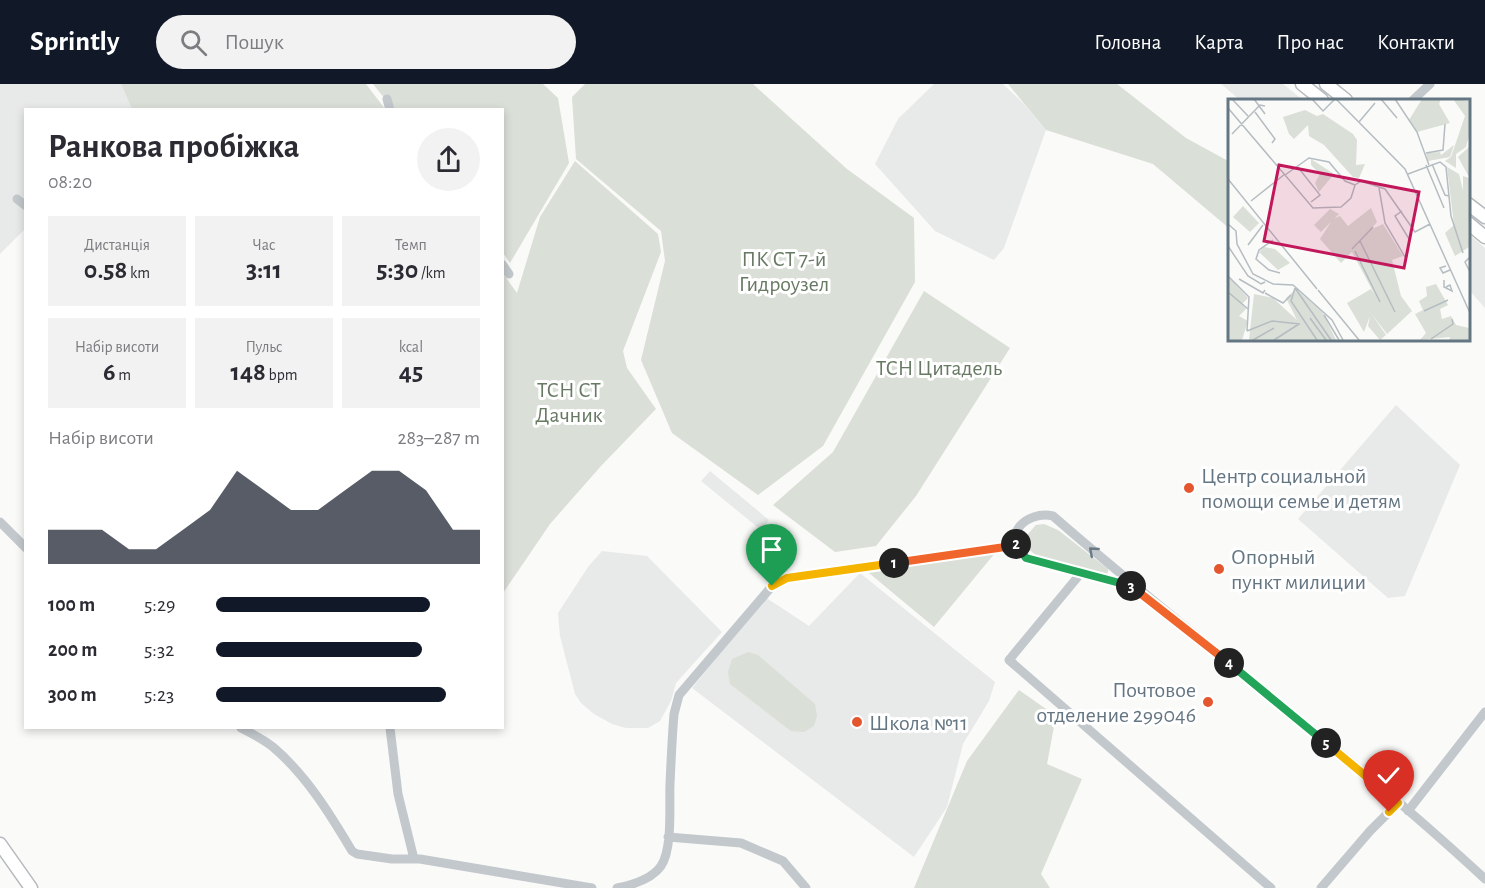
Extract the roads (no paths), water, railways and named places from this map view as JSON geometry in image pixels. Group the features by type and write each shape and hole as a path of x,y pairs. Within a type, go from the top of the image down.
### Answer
{"main road":[{"path":"1302,84 1321,99"},
{"path":"1326,84 1345,99"},
{"path":"1470,206 1485,218"},
{"path":"1470,226 1485,237"},
{"path":"0,844 31,888"}],"street":[{"path":"1414,99 1430,84"},
{"path":"387,99 389,108"},
{"path":"17,199 24,204"},
{"path":"504,266 510,274"},
{"path":"1134,586 1026,558 1019,551 1015,542 1017,531 1025,521 1035,516 1053,516 1134,586 1408,810 1485,879"},
{"path":"0,522 24,546"},
{"path":"617,888 636,883 658,870 665,859 674,714 679,695 772,586 787,578 1005,547 1015,542"},
{"path":"1081,573 1009,660 1271,888"},
{"path":"1408,810 1485,712"},
{"path":"243,729 271,745 287,760 316,796 352,851 365,856 414,859 592,888"},
{"path":"390,729 398,794 414,859"},
{"path":"1321,888 1370,831 1398,803"},
{"path":"668,837 741,843 783,861 806,888"}],"place":[{"name":"Центр социальной помощи семье и детям","path":"1189,488"},
{"name":"Опорный пункт милиции","path":"1219,569"},
{"name":"Почтовое отделение 299046","path":"1208,702"},
{"name":"Школа №11","path":"857,722"}],"park label":[{"name":"ПК СТ 7-й Гидроузел","path":"784,270"},
{"name":"ТСН Цитадель","path":"939,367"},
{"name":"ТСН СТ Дачник","path":"569,402"}]}
